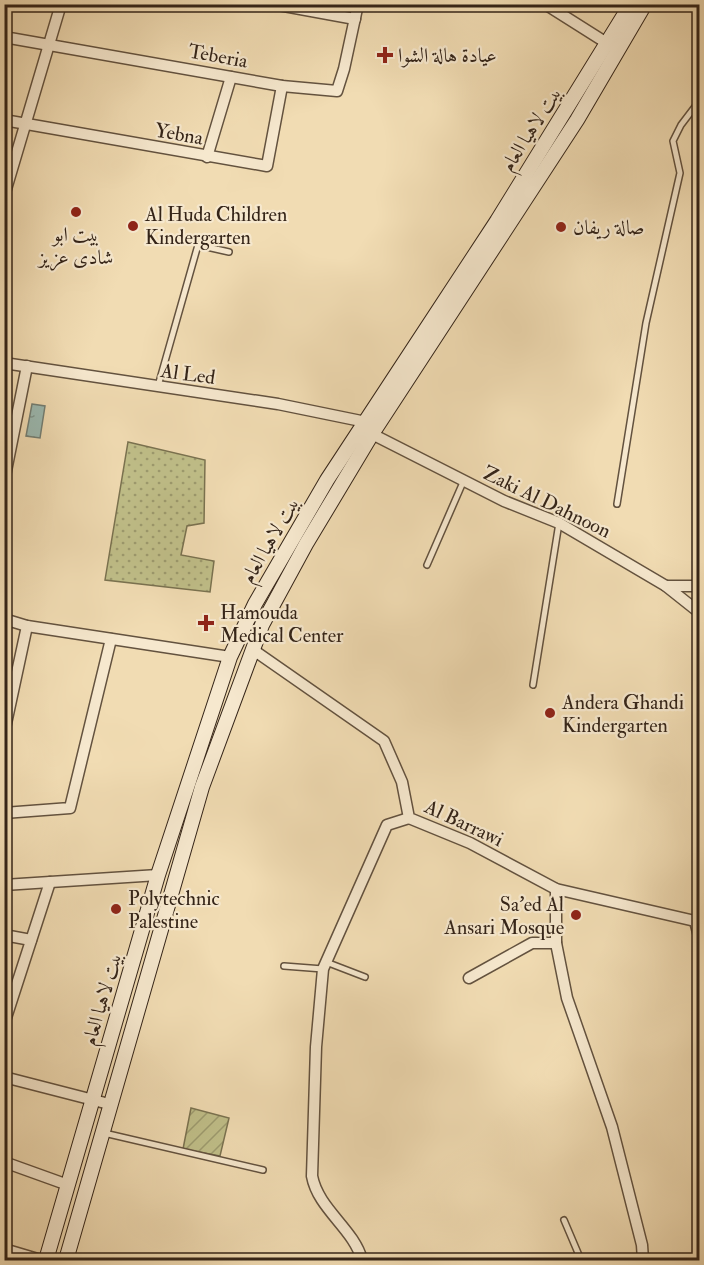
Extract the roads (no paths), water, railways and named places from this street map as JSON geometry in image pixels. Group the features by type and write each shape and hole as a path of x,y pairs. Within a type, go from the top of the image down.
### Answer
{"main road":[{"name":"بيت لاهيا العام","path":"44,1260 94,1101 158,875 230,657 255,604 298,528 369,428 577,120 631,4"},
{"name":"بيت لاهيا العام","path":"612,47 645,4"},
{"name":"بيت لاهيا العام","path":"66,1260 202,787 252,649 283,584 369,428"}],"street":[{"path":"4,196 61,4"},
{"path":"273,4 355,20"},
{"name":"Teberia","path":"4,37 282,86 337,91 358,4"},
{"path":"544,4 612,47"},
{"path":"207,157 231,77"},
{"name":"Yebna","path":"4,120 267,166 282,86"},
{"name":"Al Led","path":"4,363 158,388 278,404 369,428"},
{"path":"4,481 27,366"},
{"name":"Zaki Al Dahnoon","path":"369,428 464,480 559,523 666,586 699,613"},
{"path":"666,586 699,586"},
{"path":"4,618 27,626 230,657"},
{"path":"4,733 27,626"},
{"path":"4,813 70,808 111,639"},
{"name":"Al Barrawi","path":"252,649 384,741 402,782 409,818 470,843 556,889 697,920"},
{"path":"362,1260 355,1245 317,1192 312,1176 316,1047 324,965 387,825 409,818"},
{"path":"4,885 158,875"},
{"path":"4,1024 50,882"},
{"path":"556,889 556,943 567,998 612,1127 642,1245 643,1260"},
{"path":"697,920 699,940"},
{"path":"4,935 31,940"},
{"path":"469,978 532,943 556,943"},
{"path":"4,1077 109,1104"},
{"path":"4,1162 68,1185"},
{"path":"4,1249 44,1260"}],"lane":[{"path":"616,504 646,323 680,173 673,141 681,125 699,100"},
{"path":"158,388 198,245 229,252"},
{"path":"427,565 464,480"},
{"path":"533,685 559,523"},
{"path":"284,966 324,965 365,977"},
{"path":"101,1133 263,1170"},
{"path":"564,1220 581,1260"}],"water":[{"path":"32,404 45,406 40,438 26,436"}],"place":[{"name":"عيادة هالة الشوا","path":"385,55"},
{"name":"بيت ابو شادى عزيز","path":"76,212"},
{"name":"Al Huda Children Kindergarten","path":"133,226"},
{"name":"صالة ريفان","path":"561,227"},
{"name":"Hamouda Medical Center","path":"206,623"},
{"name":"Andera Ghandi Kindergarten","path":"550,713"},
{"name":"Polytechnic Palestine","path":"116,909"},
{"name":"Sa'ed Al Ansari Mosque","path":"576,915"}]}
